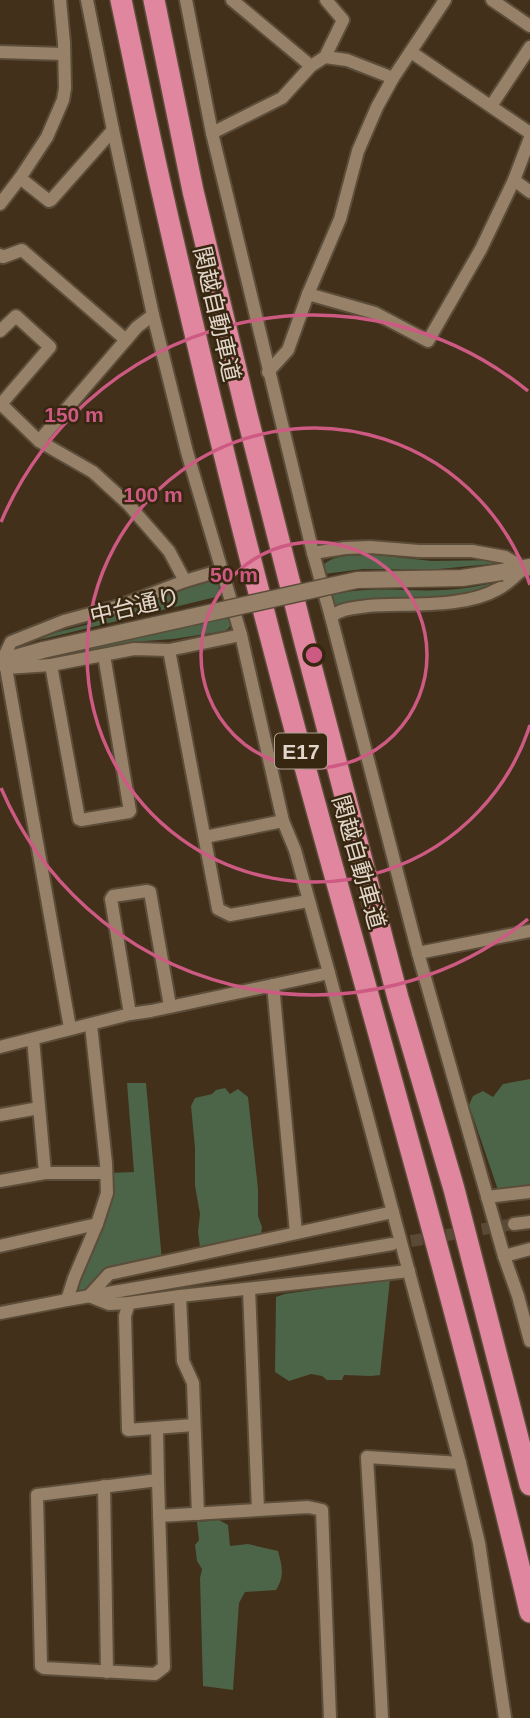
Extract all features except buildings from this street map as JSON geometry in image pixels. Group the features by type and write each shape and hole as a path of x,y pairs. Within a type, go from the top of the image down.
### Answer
{"highway":[{"name":"関越自動車道","path":"121,0 162,192 215,416 321,827 379,1029 496,1470 530,1612"},
{"name":"関越自動車道","path":"154,0 193,191 280,547 398,998 454,1189 530,1485"}],"street":[{"path":"1,199 20,178 47,137 63,100 65,89 61,0"},
{"path":"87,0 153,315 187,452 241,635 284,821 295,850 329,973 460,1464 479,1543 505,1718"},
{"path":"186,0 212,133 313,553 418,953 487,1197 504,1256 524,1295 530,1341"},
{"path":"232,0 312,66"},
{"path":"212,133 282,98 312,66 325,57 343,20 326,0"},
{"path":"268,372 288,350 340,219 358,151 377,107 445,0"},
{"path":"492,0 530,26"},
{"path":"491,106 530,47"},
{"path":"0,52 64,54"},
{"path":"411,52 530,133"},
{"path":"325,57 347,60 393,78"},
{"path":"20,178 48,201 51,200 113,130"},
{"path":"308,294 375,313 428,341 481,249 514,180 530,138"},
{"path":"514,180 530,192"},
{"path":"0,255 3,257 22,250 126,340"},
{"path":"39,441 137,327 153,315"},
{"path":"0,331 16,316 50,347 1,404 39,441 93,472 128,504 169,551 186,581"},
{"path":"313,553 370,547 472,551 505,557 527,567 496,590 470,599 437,604 350,609 337,612 331,617"},
{"name":"中台通り","path":"3,664 43,650 357,580 462,578 527,567"},
{"path":"70,1028 3,664 11,642 64,621 119,606 222,570"},
{"path":"3,664 51,665 134,649 169,650 241,635"},
{"path":"169,650 218,909 230,915 308,901"},
{"path":"51,665 79,819 129,812 104,655"},
{"path":"205,837 284,821"},
{"path":"130,1014 111,899 113,896 150,892 170,1006"},
{"path":"418,953 530,931"},
{"path":"0,1047 130,1014 329,973"},
{"path":"273,985 296,1233"},
{"path":"67,1300 107,1193 91,1025"},
{"path":"33,1040 45,1173"},
{"path":"0,1115 39,1108"},
{"path":"0,1181 45,1173 106,1173"},
{"path":"487,1197 530,1192"},
{"path":"89,1296 109,1274 393,1212"},
{"path":"514,1224 530,1222"},
{"path":"0,1246 97,1224"},
{"path":"0,1313 392,1244"},
{"path":"504,1256 530,1250"},
{"path":"89,1296 109,1304 129,1303 409,1271"},
{"path":"248,1289 258,1510"},
{"path":"180,1296 183,1361 193,1383 198,1514"},
{"path":"129,1303 125,1316 128,1430 194,1425"},
{"path":"157,1429 164,1667 155,1674 44,1668 41,1666 37,1495 158,1480"},
{"path":"382,1718 367,1457 460,1464"},
{"path":"104,1486 107,1672"},
{"path":"159,1516 308,1507 322,1510 330,1718"}],"green space":[{"path":"363,555 432,561 498,560 501,563 429,570 363,569 324,574 322,566 331,560"},
{"path":"213,581 220,584 224,595 39,640 50,634 86,625"},
{"path":"498,582 486,589 457,596 373,601 335,607 329,596 372,590 451,590"},
{"path":"229,614 231,623 225,631 132,642 45,660 43,658 113,642"},
{"path":"530,1079 530,1187 498,1190 469,1105 473,1096 483,1091 493,1097 503,1084"},
{"path":"127,1083 146,1083 162,1261 108,1274 90,1295 68,1299 108,1173 134,1172"},
{"path":"225,1088 230,1094 238,1089 248,1097 261,1235 211,1248 200,1247 200,1214 195,1186 191,1106 195,1098"},
{"path":"390,1279 380,1375 344,1375 342,1380 327,1380 311,1374 289,1381 275,1372 276,1297"},
{"path":"219,1520 228,1525 230,1546 248,1544 278,1551 282,1575 276,1590 245,1592 239,1603 233,1690 203,1686 202,1569 197,1561 195,1545 199,1540 197,1522"}],"tunnel":[{"path":"393,1244 514,1224"}]}
